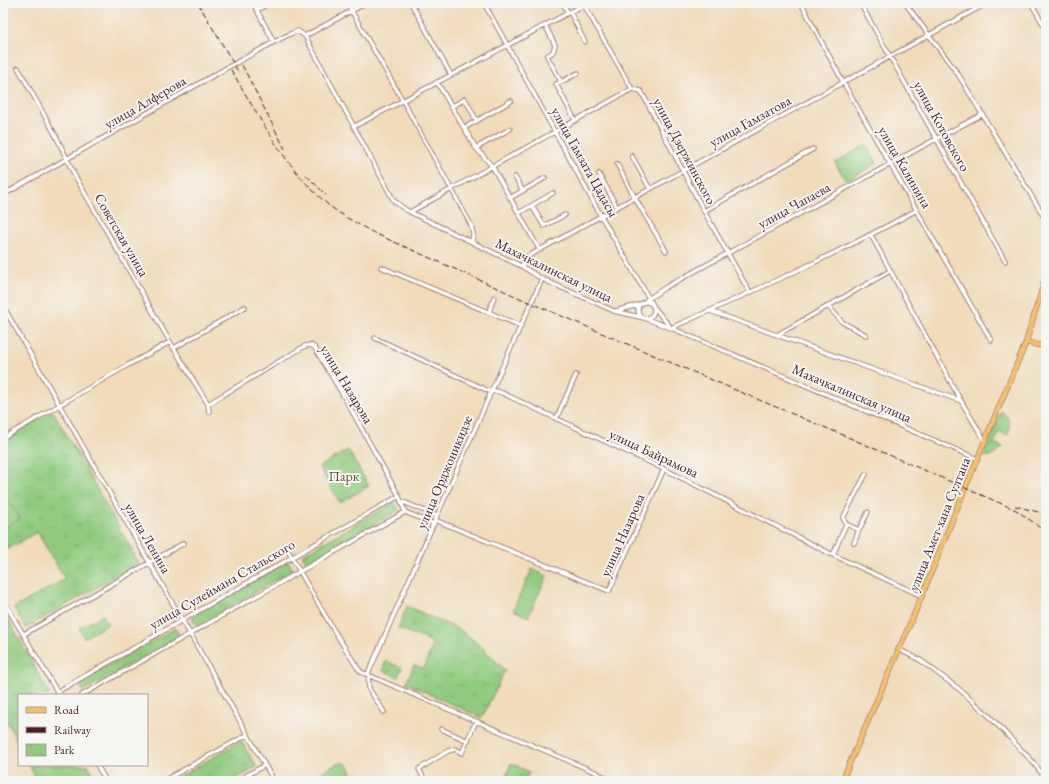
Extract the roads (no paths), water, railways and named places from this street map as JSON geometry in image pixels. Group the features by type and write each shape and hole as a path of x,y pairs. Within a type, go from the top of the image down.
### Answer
{"main road":[{"name":"улица Амет-хана Султана","path":"842,781 922,596 1026,342 1046,272"},
{"path":"1026,342 1046,347"}],"street":[{"path":"253,3 274,42"},
{"path":"257,10 269,3"},
{"path":"347,3 403,101 472,229 472,242"},
{"path":"305,36 366,3"},
{"path":"411,3 451,75"},
{"name":"улица Гамзата Цадасы","path":"484,3 601,216 654,307 671,328"},
{"path":"563,3 585,42"},
{"name":"улица Калинина","path":"801,3 843,82 991,340"},
{"name":"улица Котовского","path":"860,3 1005,261"},
{"path":"905,3 958,74 1046,220"},
{"path":"975,3 978,8"},
{"name":"улица Гамзатова","path":"523,267 522,262 525,258 539,250 986,3"},
{"path":"1031,3 1046,29"},
{"path":"355,126 585,4"},
{"name":"улица Дзержинского","path":"585,4 632,89 641,91 682,171 750,293"},
{"path":"545,25 555,45 553,52 547,56 561,82"},
{"name":"улица Алферова","path":"3,196 274,42 298,31"},
{"name":"Махачкалинская улица","path":"298,31 305,36 394,200 406,210 523,267 542,279 614,311 644,318 671,328 978,459"},
{"name":"Советская улица","path":"18,68 56,136 66,159 170,342 208,404 209,412"},
{"path":"575,120 556,84 578,73"},
{"path":"437,82 476,148 492,166 539,250"},
{"path":"410,212 632,89"},
{"path":"452,107 465,99 477,121"},
{"path":"464,128 511,101"},
{"name":"улица Чапаева","path":"614,311 641,304 666,287 983,114"},
{"path":"476,148 510,129"},
{"path":"704,211 814,149"},
{"path":"632,156 650,189"},
{"path":"617,164 666,251"},
{"path":"600,174 618,207"},
{"path":"515,177 522,190"},
{"path":"510,198 545,178"},
{"path":"519,212 553,193"},
{"path":"532,206 544,226 565,215"},
{"path":"671,328 750,293 871,235 917,210"},
{"path":"871,235 961,401 985,441"},
{"path":"381,267 521,326"},
{"path":"777,335 890,271"},
{"name":"улица Орджоникидзе","path":"368,674 542,279"},
{"path":"489,312 494,298"},
{"path":"648,302 654,307 652,316 644,318 640,316 638,311 641,304 648,302"},
{"name":"улица Ленина","path":"3,306 274,781"},
{"path":"174,348 245,306"},
{"path":"828,306 842,322 866,335"},
{"path":"710,311 961,401"},
{"name":"улица Байрамова","path":"375,338 491,392 496,391 556,419 664,470 833,555 922,596"},
{"path":"3,438 170,342"},
{"name":"улица Назарова","path":"208,404 305,346 311,346 315,348 343,396 399,496 405,512 435,522 609,591 664,470"},
{"path":"556,419 576,375"},
{"path":"859,530 846,524 843,518 866,474"},
{"name":"улица Сулеймана Стальского","path":"58,693 182,619 399,496"},
{"path":"401,501 437,516"},
{"name":"улица Сулеймана Стальского","path":"84,694 405,512"},
{"path":"854,543 868,512"},
{"path":"833,555 846,524"},
{"path":"24,634 184,543"},
{"path":"288,551 351,658 361,672 595,772 612,781"},
{"path":"3,600 58,693"},
{"path":"898,649 920,660 959,689 989,716 1035,765 1046,779"},
{"path":"368,674 369,689 384,712"},
{"path":"426,781 419,769 448,751 454,749 462,753 476,721"},
{"path":"441,729 468,741"},
{"path":"163,781 247,734"},
{"path":"237,781 265,765"},
{"path":"98,766 106,781"}],"railway":[{"path":"198,3 239,73"},
{"path":"242,65 285,149"},
{"path":"231,70 273,140 297,173 325,202 343,215 374,233 531,303 745,394"},
{"path":"306,175 326,195"},
{"path":"740,392 1016,510 1046,533"},
{"path":"1015,506 1046,514"}],"park label":[{"name":"Парк","path":"344,476"}]}
